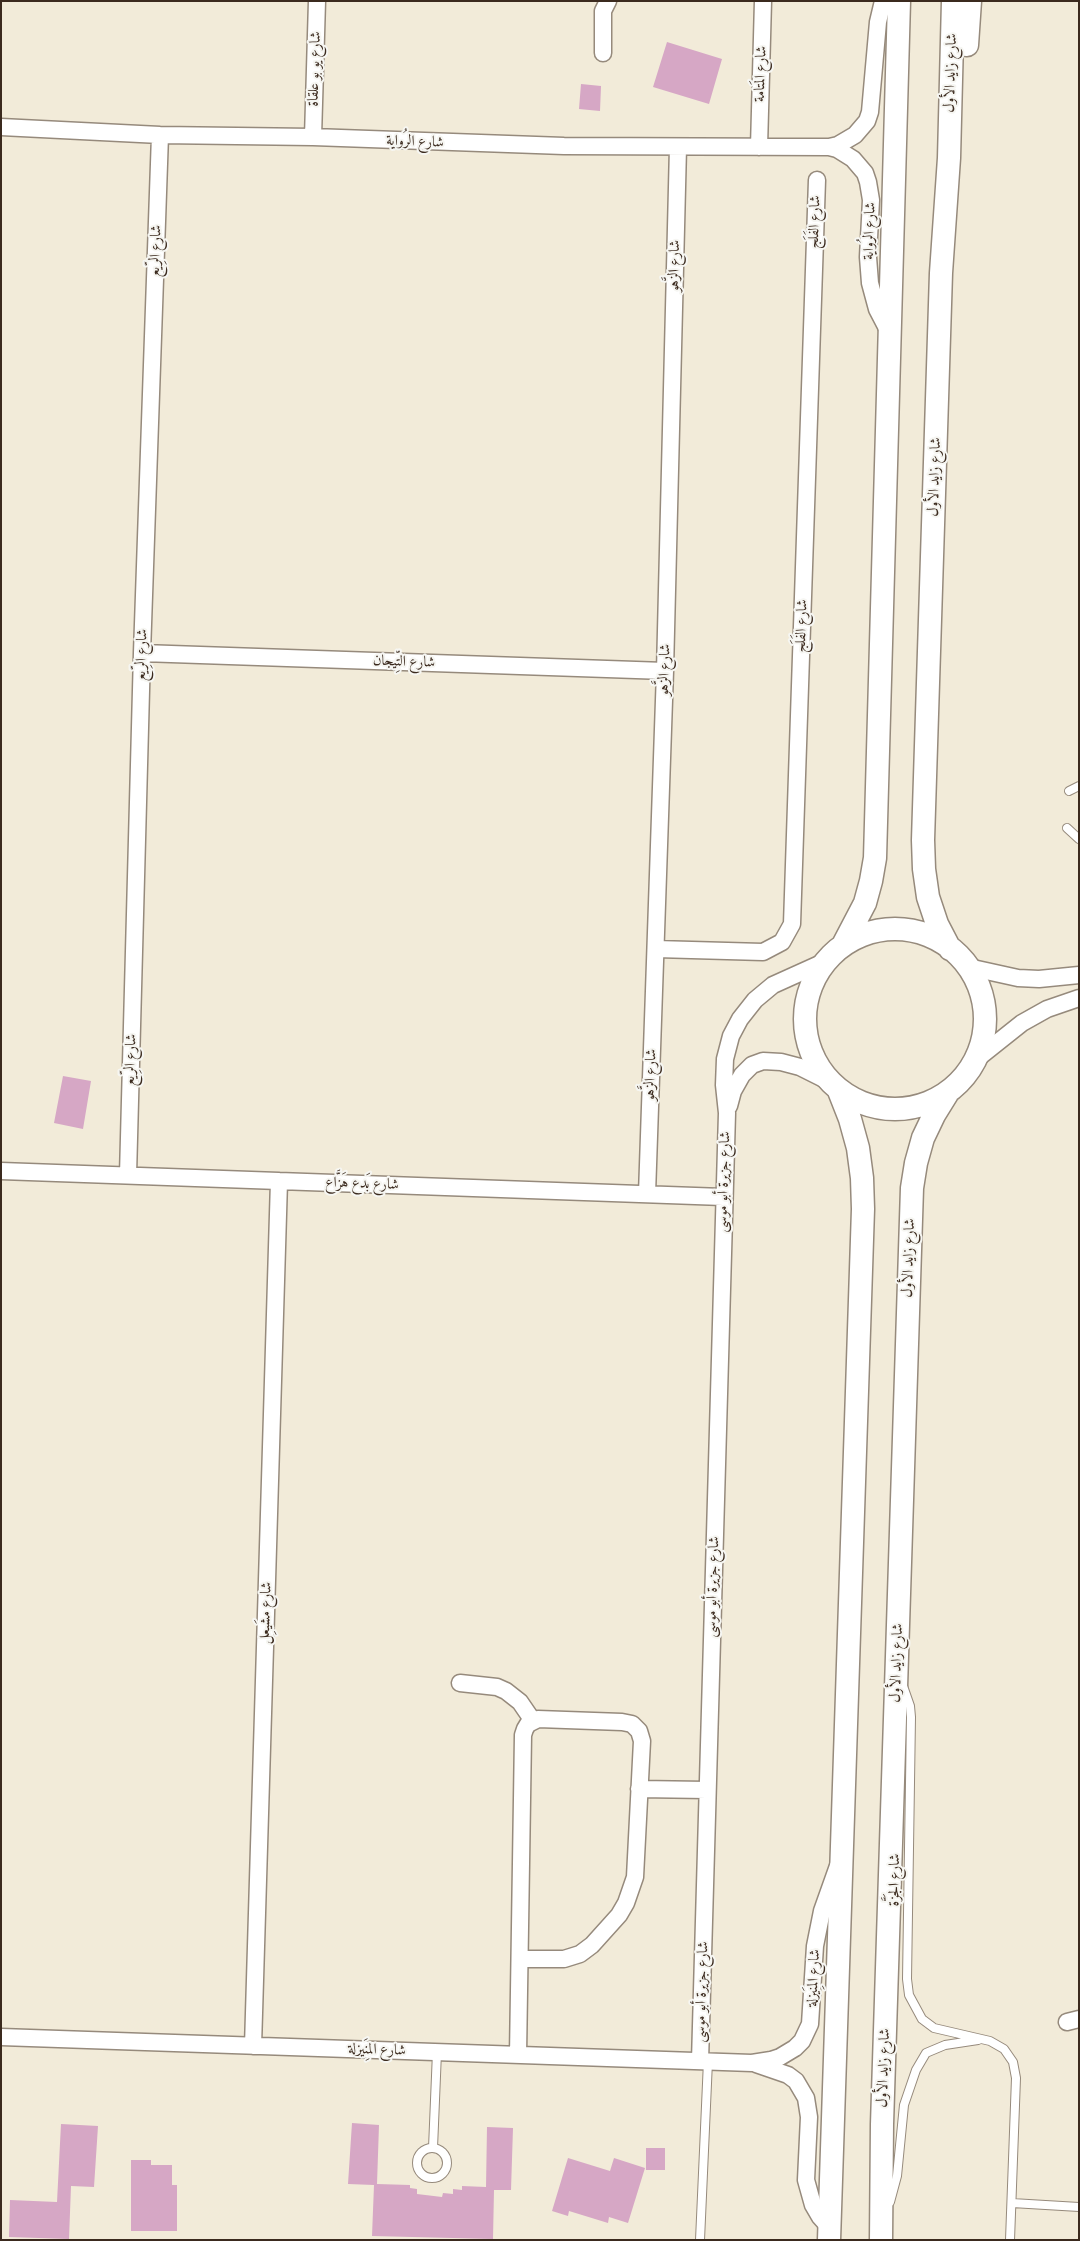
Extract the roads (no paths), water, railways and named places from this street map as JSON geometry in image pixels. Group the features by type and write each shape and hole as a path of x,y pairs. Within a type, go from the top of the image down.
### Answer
{"main road":[{"path":"843,945 865,903 872,881 875,858 899,1"},
{"name":"شارع زايد الأول","path":"950,948 937,924 928,897 924,869 923,840 941,273 949,158 953,1"},
{"path":"941,273 953,236 959,203 970,1"},
{"path":"829,2234 863,1209 862,1178 858,1148 850,1119 834,1086 812,1057 804,1030 804,1015 810,987 824,962 843,945 857,937 873,932 897,929 922,933 950,948 968,967 976,981 985,1011 985,1027 978,1058 959,1083 947,1094 932,1102 901,1110 868,1106 834,1086"},
{"name":"شارع زايد الأول","path":"882,2231 882,2124 912,1188 916,1162 923,1138 947,1094"}],"street":[{"name":"شارع يو بو علقاة","path":"313,138 317,1"},
{"path":"602,54 603,11 608,1"},
{"name":"شارع المَتامة","path":"759,147 763,1"},
{"name":"شارع الرُواية","path":"1,127 160,135 564,146 759,147 838,145 855,136 867,121 870,112 878,22 883,1"},
{"name":"شارع الرِّيع","path":"128,1175 142,653 160,135"},
{"name":"شارع الرُواية","path":"829,146 838,149 853,159 865,173 868,182 871,200 868,257 870,283 877,308 889,332"},
{"name":"شارع الزَّهو","path":"647,1194 665,671 678,147"},
{"name":"شارع الفَلَج","path":"656,949 763,952 782,942 792,924 817,180"},
{"name":"شارع التِّيجان","path":"142,653 665,671"},
{"name":"شارع جزيرة أبو موسى","path":"704,2061 708,1790 723,1196 727,1113 724,1085 725,1059 731,1036 740,1019 755,1000 773,985 824,962"},
{"path":"968,967 1018,978 1039,979 1079,974"},
{"path":"978,1058 999,1039 1022,1023 1047,1010 1079,998"},
{"name":"شارع جزيرة أبو موسى","path":"727,1113 733,1091 742,1075 752,1065 763,1061 781,1062 800,1067 834,1086"},
{"name":"شارع بَدع هَزَّاع","path":"1,1171 723,1196"},
{"name":"شارع مشَيعِل","path":"254,2046 279,1180"},
{"path":"460,1683 498,1687 506,1691 520,1702 533,1721"},
{"path":"518,2055 523,1735 525,1729 533,1721 544,1719 632,1724 639,1731 642,1741 634,1877 626,1903 619,1915 592,1945 580,1954 564,1959 520,1959"},
{"path":"639,1788 708,1790"},
{"name":"شارع المِنَيزلة","path":"752,2063 780,2057 788,2053 802,2041 807,2033 812,2014 814,1946 827,1894 840,1861"},
{"name":"شارع المِنَيزلة","path":"1,2037 752,2063 780,2070 788,2075 796,2081 806,2098 809,2117 806,2180 813,2205 829,2234"}],"lane":[{"path":"1069,791 1079,786"},
{"path":"1067,828 1079,839"},
{"name":"شارع الجَزَّة","path":"897,1676 907,1695 910,1717 907,1979 909,1995 922,2019 934,2028 990,2041 1004,2050 1016,2070 1010,2240"},
{"path":"882,2231 894,2191 904,2106 916,2070 926,2053 945,2045 983,2040"},
{"path":"433,2148 437,2052"},
{"name":"شارع جزيرة أبو موسى","path":"700,2240 704,2061"},
{"path":"433,2148 441,2150 446,2156 447,2164 445,2172 439,2177 431,2178 423,2176 418,2170 416,2162 419,2154 425,2149 433,2148"},
{"path":"1012,2203 1079,2207"}]}
